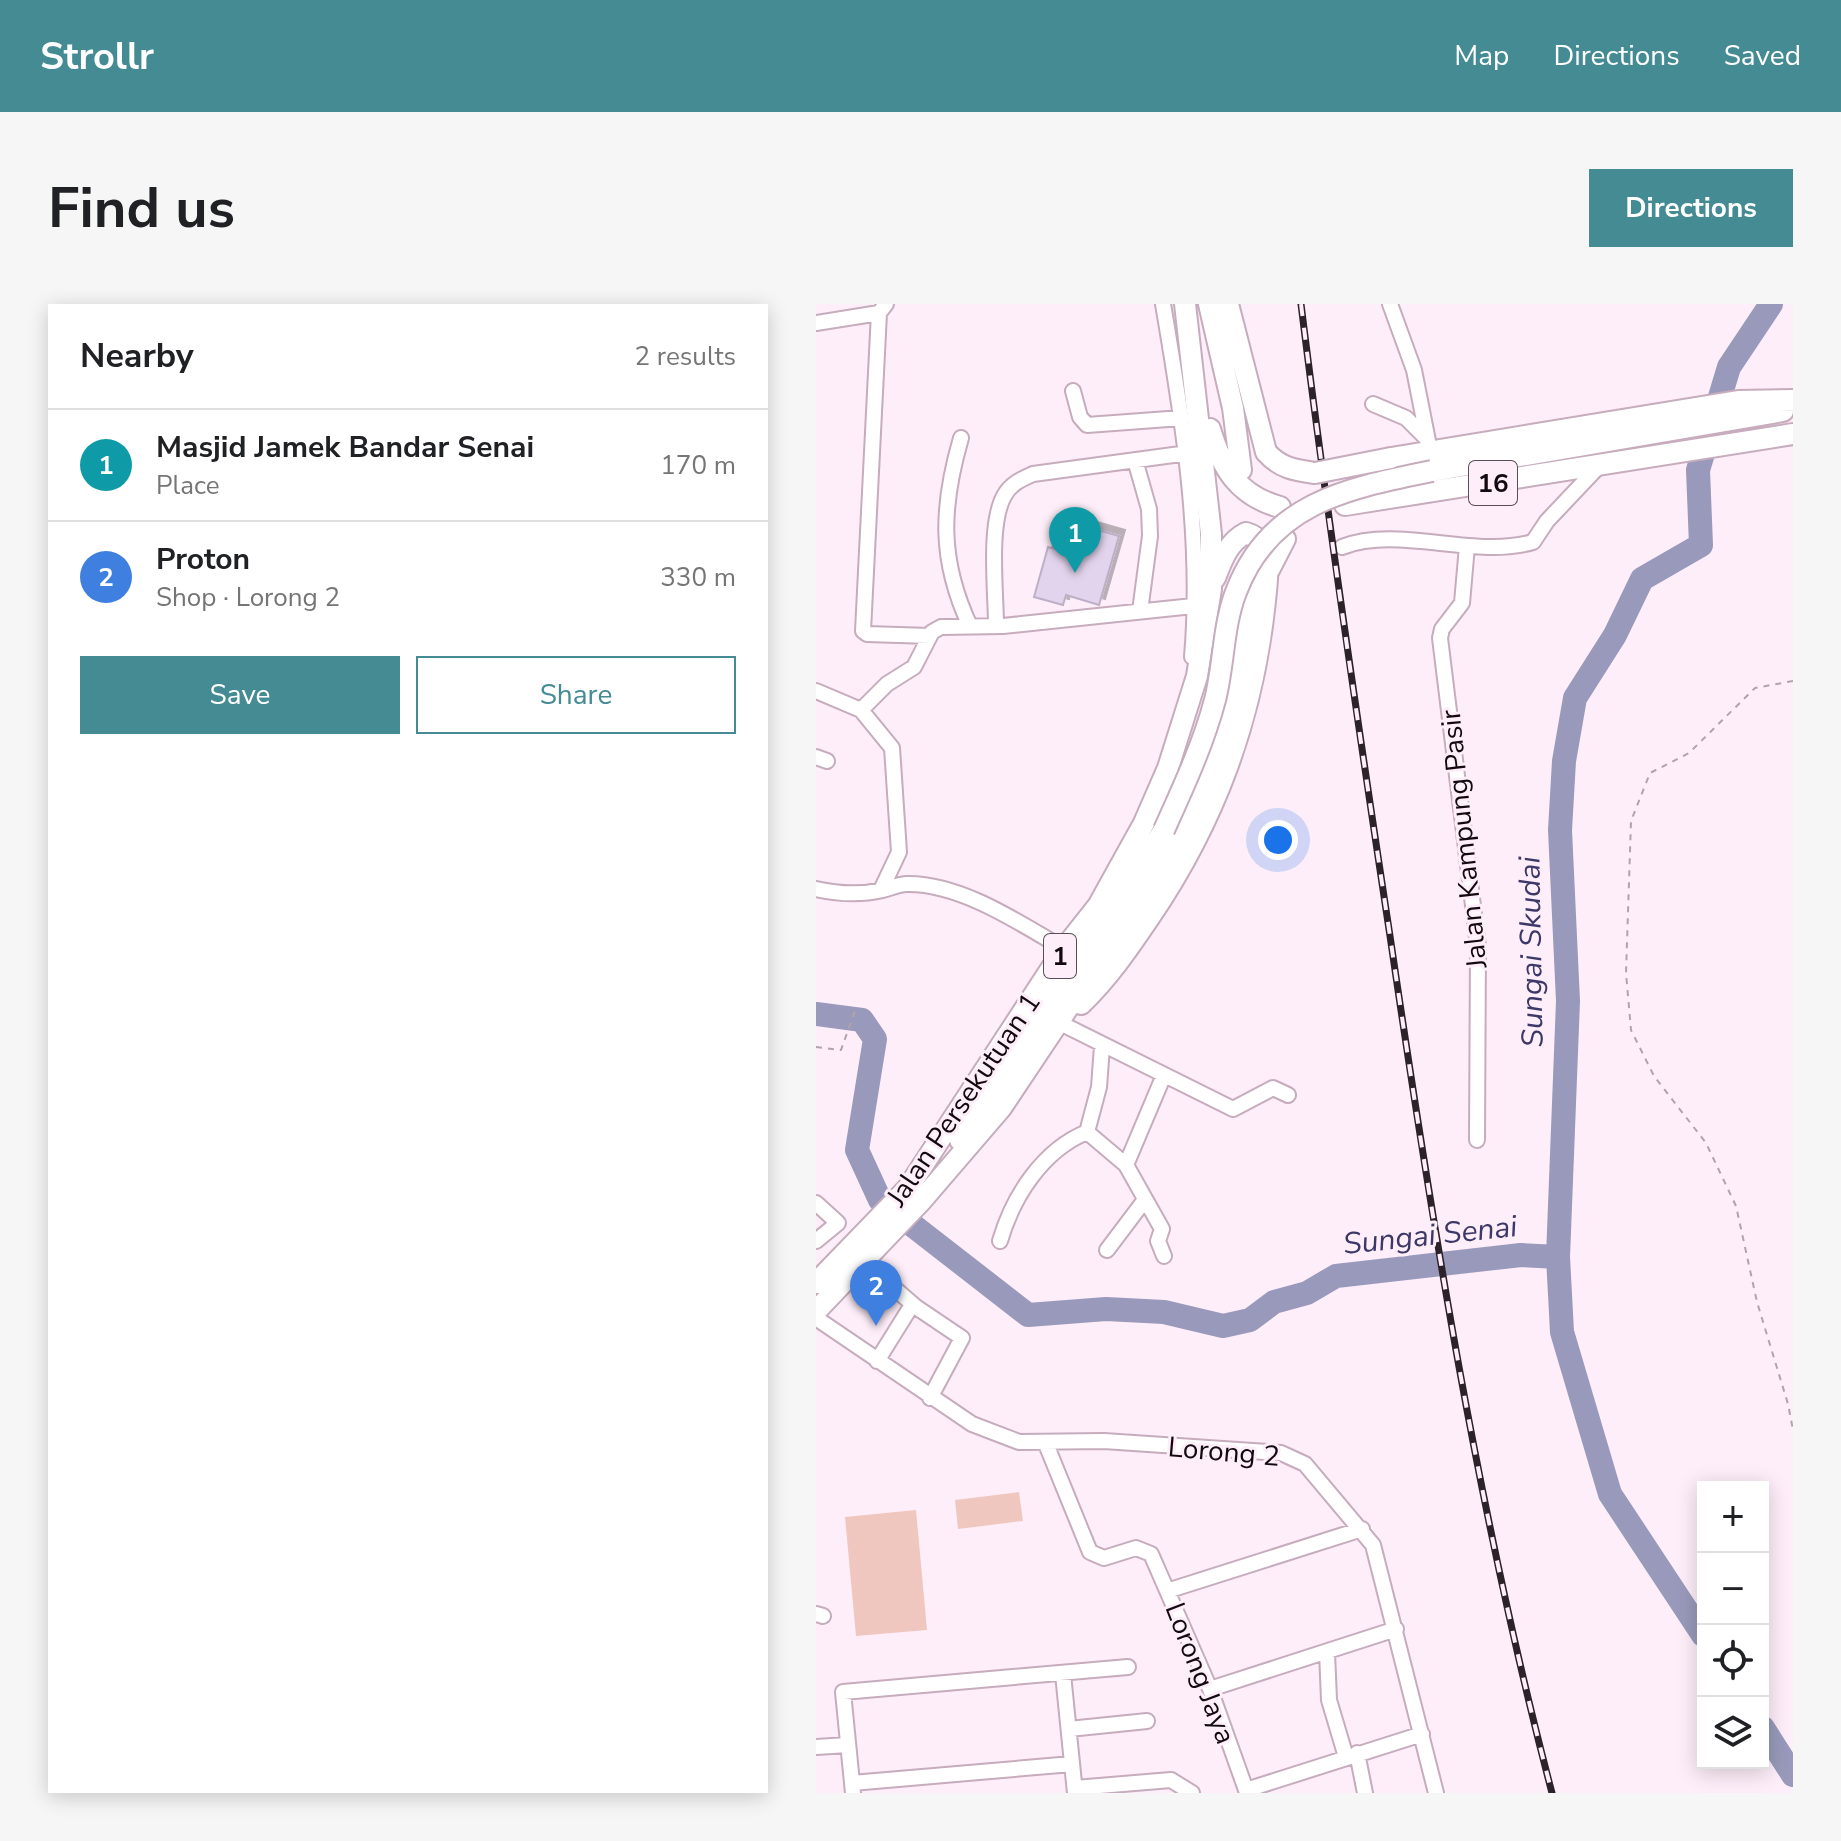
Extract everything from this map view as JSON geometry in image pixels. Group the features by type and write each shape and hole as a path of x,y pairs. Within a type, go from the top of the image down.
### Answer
{"highway":[{"name":"Jalan Persekutuan 1","path":"915,1194 1064,949 1098,906 1144,823 1168,768 1187,711 1197,676 1211,589 1211,534 1197,387 1185,304"},
{"path":"1209,304 1233,408 1241,470"},
{"path":"1228,304 1266,452 1274,462 1289,469 1315,473 1391,458 1793,400"},
{"path":"1197,387 1217,454 1228,474 1252,496 1280,507 1345,505"},
{"path":"1740,409 1793,410"},
{"name":"16","path":"1345,505 1793,434"},
{"path":"915,1194 952,1152 1164,830 1195,759 1215,699 1235,594 1260,551 1294,513 1321,499 1376,482 1430,454"},
{"path":"1258,576 1285,539 1308,518 1345,505"},
{"path":"1211,589 1230,547 1246,533 1257,536 1264,544 1258,576"},
{"name":"Jalan Persekutuan 1","path":"816,1283 876,1236 1001,1108 1162,867 1198,800 1227,714 1258,576"},
{"name":"Jalan Persekutuan 1","path":"816,1311 863,1261 876,1236"}],"street":[{"path":"1163,304 1188,453 1195,557 1187,711"},
{"path":"1390,304 1414,370 1430,454"},
{"path":"816,323 882,308 863,631 867,634 930,636"},
{"path":"1073,391 1080,417 1087,425 1182,418"},
{"path":"1373,404 1406,418 1430,454"},
{"path":"961,438 947,489 947,559 955,595 970,626"},
{"path":"996,626 996,528 1003,496 1016,482 1033,474 1188,453"},
{"path":"1135,460 1149,509 1150,536 1140,611"},
{"path":"1342,547 1367,540 1467,546 1533,542 1547,521 1600,465"},
{"name":"Jalan Kampung Pasir","path":"1467,546 1462,603 1442,629 1440,638 1478,946 1477,1140"},
{"path":"861,710 887,684 914,667 930,636 941,627 996,626 1193,606"},
{"path":"816,691 861,710 892,748 899,852 881,890"},
{"path":"816,889 835,893 881,890 906,884 948,892 993,907 1064,949"},
{"path":"1060,1023 1233,1109 1273,1088 1288,1095"},
{"path":"1087,1132 1099,1087 1102,1046"},
{"path":"1126,1165 1164,1075"},
{"path":"1087,1132 1126,1165 1162,1229 1158,1241 1164,1256"},
{"path":"1000,1241 1011,1205 1036,1171 1068,1140 1087,1132"},
{"path":"1107,1250 1144,1201"},
{"path":"816,1203 838,1223 816,1241"},
{"path":"863,1261 916,1307 962,1338 930,1398"},
{"path":"877,1361 910,1308 916,1307"},
{"name":"Lorong 2","path":"816,1318 930,1398 972,1424 1007,1438 1046,1444 1104,1441 1281,1453 1305,1464 1373,1545 1436,1793"},
{"name":"Lorong Jaya","path":"1046,1444 1090,1552 1104,1558 1136,1548 1151,1554 1170,1590 1210,1689 1246,1790 1422,1734"},
{"path":"1170,1590 1362,1529"},
{"path":"1210,1689 1396,1629"},
{"path":"1327,1652 1329,1700 1365,1793"},
{"path":"1072,1764 852,1788 843,1692 1128,1667"},
{"path":"1063,1674 1075,1790 1136,1788 1171,1780 1192,1793"},
{"path":"1069,1729 1147,1721"},
{"path":"816,1747 848,1745"}],"path":[{"path":"1793,681 1755,688 1689,753 1650,773 1631,821 1626,973 1631,1030 1654,1076 1706,1143 1736,1206 1757,1302 1793,1430"},
{"path":"816,1047 841,1050 856,1008"}],"shaded area":[{"path":"1019,1492 1023,1521 958,1529 955,1500"},
{"path":"916,1510 927,1630 856,1636 845,1517"}],"building":[{"path":"1070,522 1119,536 1099,605 1066,595 1063,605 1034,597 1048,547 1062,551"}],"waterway":[{"name":"Sungai Skudai","path":"1697,1626 1610,1494 1562,1332 1558,1257 1568,1001 1560,830 1564,761 1575,698 1615,635 1642,579 1701,545 1698,470 1729,367 1771,304"},
{"name":"Sungai Senai","path":"816,1014 862,1020 875,1039 857,1150 880,1200 1028,1315 1106,1309 1164,1312 1223,1326 1250,1320 1274,1302 1307,1293 1336,1276 1521,1255 1558,1257"},
{"name":"Sungai Skudai","path":"1769,1737 1793,1775"}],"railway":[{"path":"1301,304 1355,699 1440,1259 1501,1581 1552,1793"}],"place":[{"name":"Masjid Jamek Bandar Senai","path":"1075,573"},
{"name":"Proton","path":"876,1326"}]}
